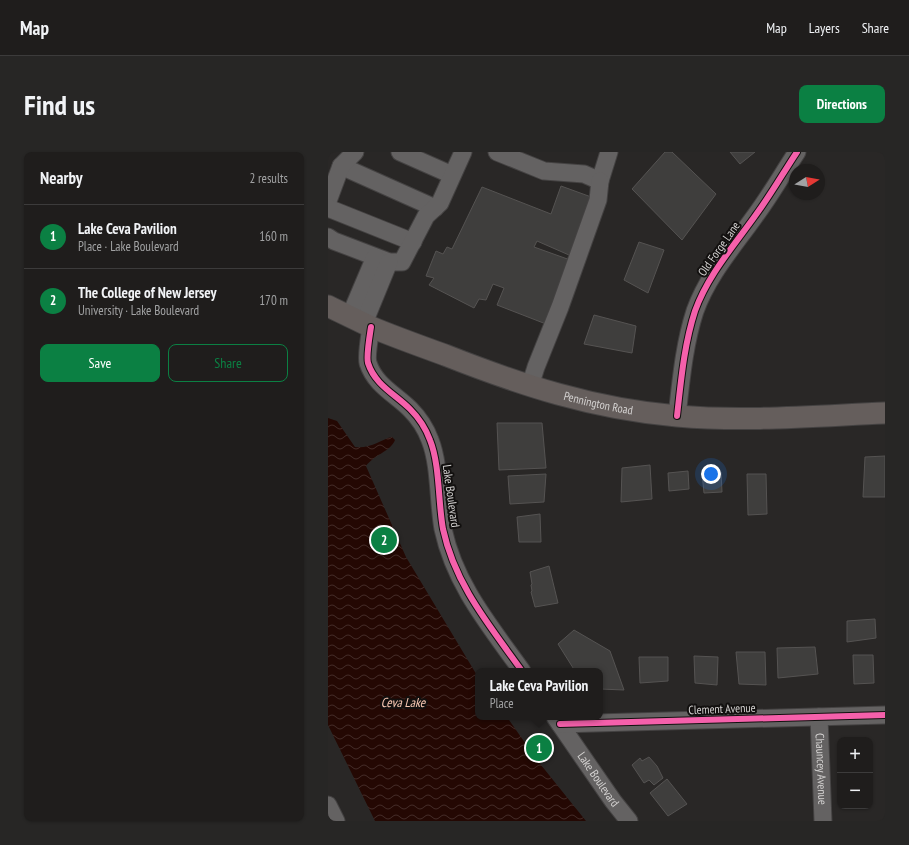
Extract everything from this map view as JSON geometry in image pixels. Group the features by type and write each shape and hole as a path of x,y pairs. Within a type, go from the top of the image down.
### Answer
{"main road":[{"name":"Pennington Road","path":"328,306 362,322 484,370 530,386 576,399 624,409 677,416 732,418 885,413"}],"street":[{"path":"328,201 341,166 355,152"},
{"path":"400,152 452,175"},
{"path":"328,237 334,242 382,260 402,262 430,212 440,203 463,152"},
{"path":"497,152 544,171 584,174 600,181"},
{"path":"530,386 598,200 600,181 608,152"},
{"name":"Old Forge Lane","path":"677,416 688,336 696,310 706,286 720,263 756,215 797,152"},
{"path":"341,166 430,212"},
{"path":"328,208 411,245"},
{"name":"Lake Boulevard","path":"382,260 362,322 368,361 375,376 386,390 410,409 421,423 430,440 434,456 443,528 456,572 469,596 520,668"},
{"name":"Clement Avenue","path":"557,721 819,718 885,715"},
{"name":"Chauncey Avenue","path":"819,718 823,821"},
{"name":"Lake Boulevard","path":"557,721 613,801 629,821"},
{"path":"328,804 336,821"}],"water":[{"name":"Ceva Lake","path":"328,418 337,421 355,447 369,446 392,437 395,440 390,447 369,462 366,466 406,557 475,672 475,720 509,720 537,760 586,821 375,821 328,725"}],"building":[{"path":"665,152 672,152 716,194 682,240 632,189"},
{"path":"730,152 755,152 740,164"},
{"path":"561,186 594,198 569,255 537,241 534,247 573,261 546,324 497,305 504,288 493,284 486,300 479,299 474,308 429,285 434,278 426,276 436,251 443,254 447,247 452,249 482,187 551,214"},
{"path":"639,242 664,250 648,293 624,280"},
{"path":"594,315 636,326 632,353 584,344"},
{"path":"497,423 542,423 546,468 499,470"},
{"path":"885,456 885,497 863,497 865,457"},
{"path":"650,465 652,499 621,502 622,468"},
{"path":"688,471 689,489 669,491 668,473"},
{"path":"721,472 722,492 704,493 702,473"},
{"path":"546,474 544,502 510,504 508,476"},
{"path":"747,474 766,474 767,514 748,515"},
{"path":"540,514 541,542 519,542 517,517"},
{"path":"549,566 558,603 535,607 531,592 532,584 530,572"},
{"path":"875,619 876,638 847,642 847,621"},
{"path":"574,630 610,651 624,690 603,689 603,668 573,668 558,644"},
{"path":"815,647 818,674 778,678 777,648"},
{"path":"736,652 765,652 766,685 739,684"},
{"path":"853,655 873,655 874,683 854,684"},
{"path":"694,656 718,657 717,685 695,683"},
{"path":"639,657 668,657 668,681 640,683"},
{"path":"539,738 548,752 539,757 530,744"},
{"path":"649,757 657,766 663,778 654,785 649,780 644,783 632,765 640,758 642,761"},
{"path":"667,779 687,804 668,816 650,793"}],"cycle path":[{"path":"677,416 683,363 688,337 700,298 714,273 766,201 797,152"},
{"path":"371,327 367,355 371,371 380,383 416,416 430,440 436,461 443,529 456,568 475,604 520,668"},
{"path":"560,724 885,715"}],"place":[{"name":"The College of New Jersey","path":"384,540"},
{"name":"Lake Ceva Pavilion","path":"539,748"}]}
